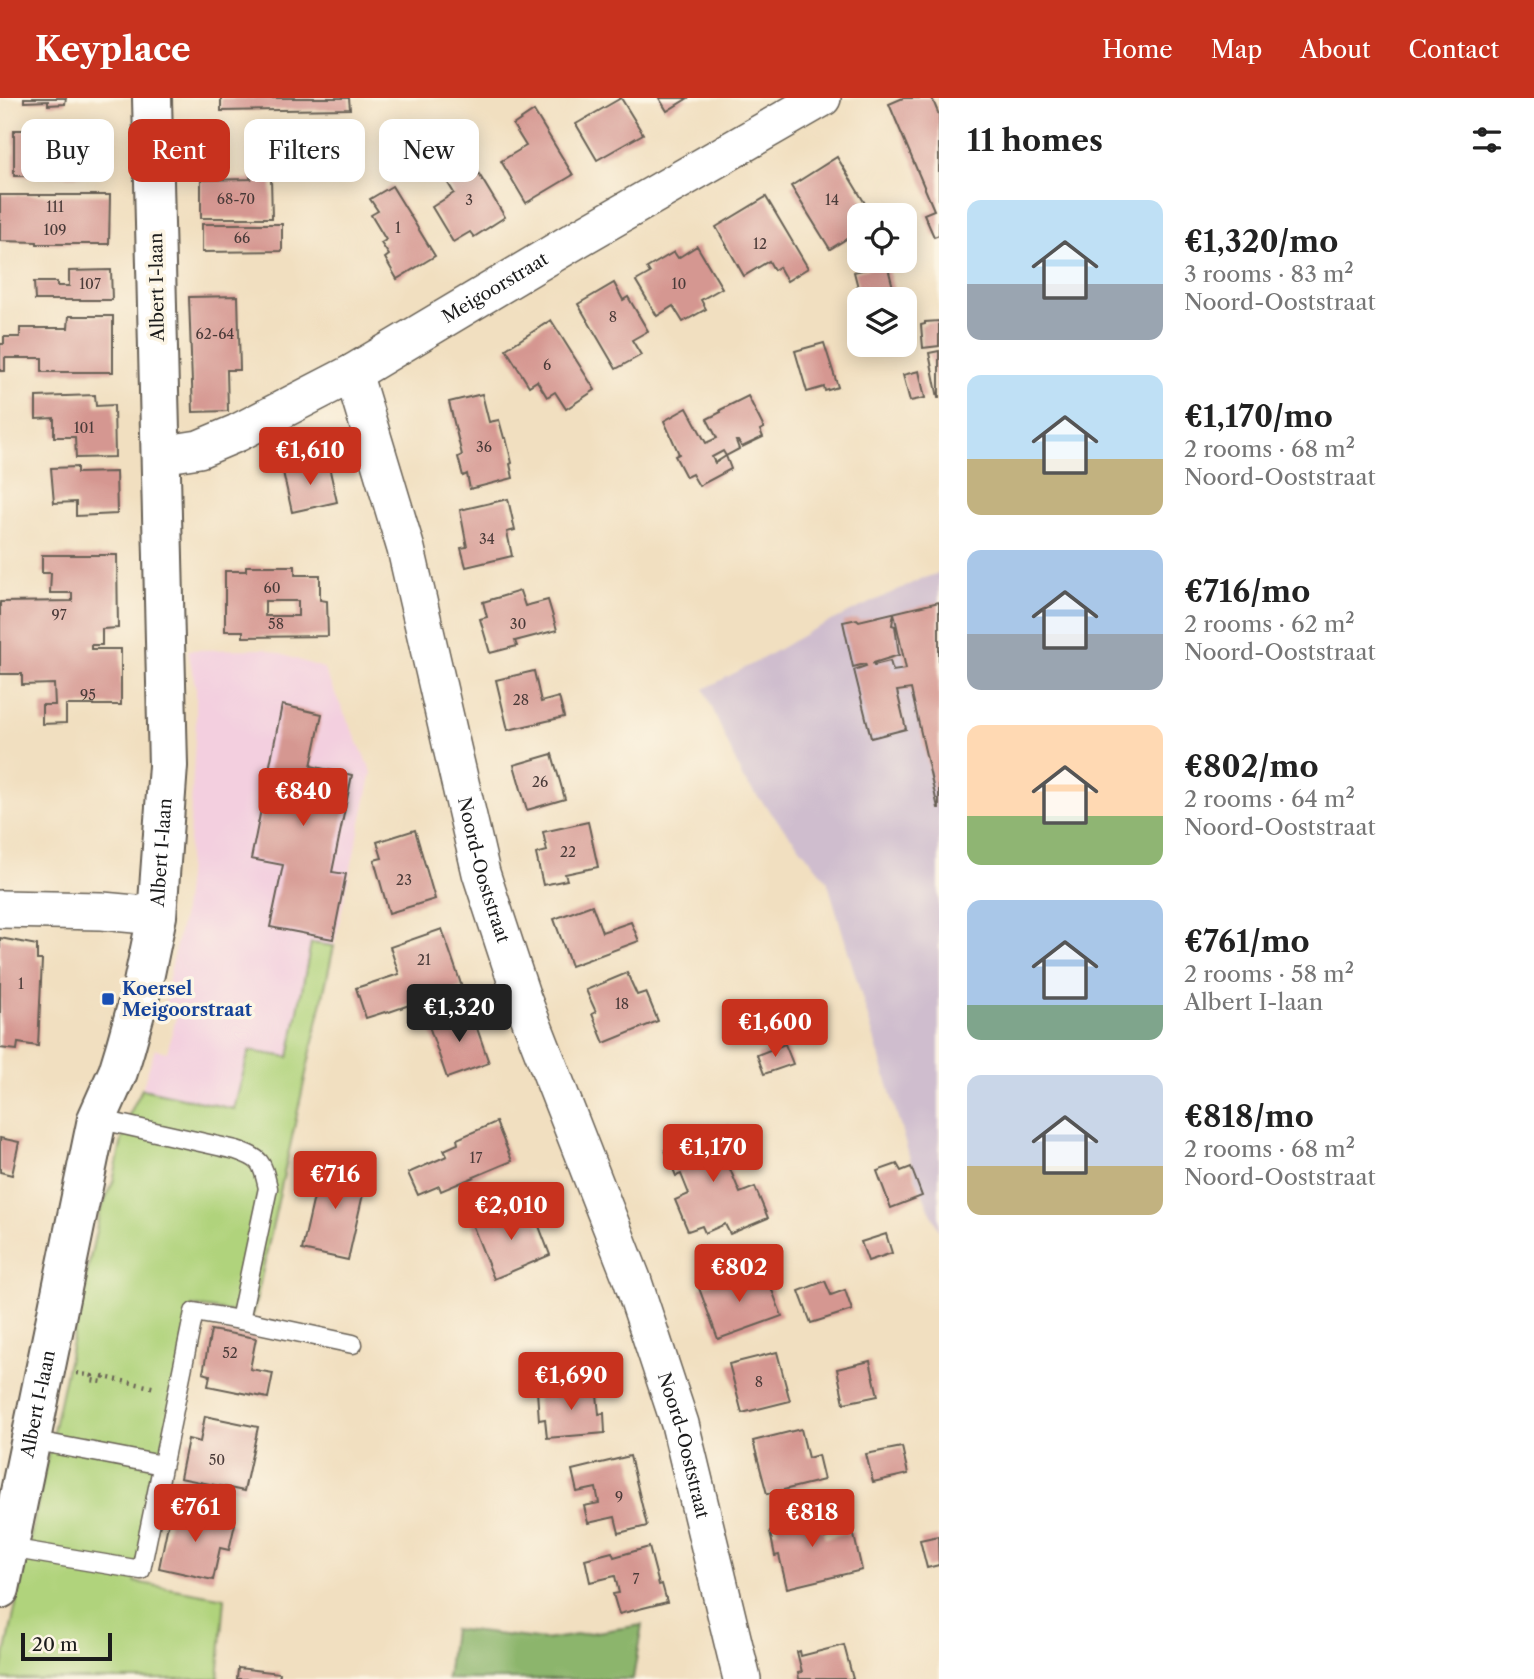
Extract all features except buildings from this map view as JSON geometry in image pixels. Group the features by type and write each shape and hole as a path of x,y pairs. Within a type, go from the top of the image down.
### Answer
{"street":[{"name":"Albert I-laan","path":"0,1589 97,1119 125,1049 142,988 157,916 167,766 152,98"},
{"name":"Meigoorstraat","path":"161,455 199,449 237,433 353,373 579,238 822,98"},
{"name":"Noord-Ooststraat","path":"353,373 406,549 481,873 522,998 632,1279 680,1424 742,1679"},
{"path":"0,909 102,911 157,916"}],"lane":[{"path":"97,1119 256,1156 264,1169 268,1188 240,1320"},
{"path":"9,1548 141,1570 194,1312 353,1344"},
{"path":"31,1440 162,1465"}],"path":[{"path":"46,1366 92,1376 91,1380 103,1382 104,1377 177,1393"}],"shaded area":[{"path":"939,573 939,1231 916,1179 827,880 743,779 704,689 812,630"},
{"path":"265,649 323,668 372,772 295,1123 142,1089 155,1049 167,1052 177,1014 164,1010 182,919 187,877 196,723 196,689 188,650"}],"green space":[{"path":"311,943 334,946 253,1315 192,1306 135,1582 225,1598 218,1679 0,1679 100,1212 113,1182 126,1121 142,1089 234,1109 249,1051 289,1057"},
{"path":"642,1625 633,1679 447,1679 453,1629 545,1640"}],"place":[{"name":"Koersel Meigoorstraat","path":"108,999"}]}
